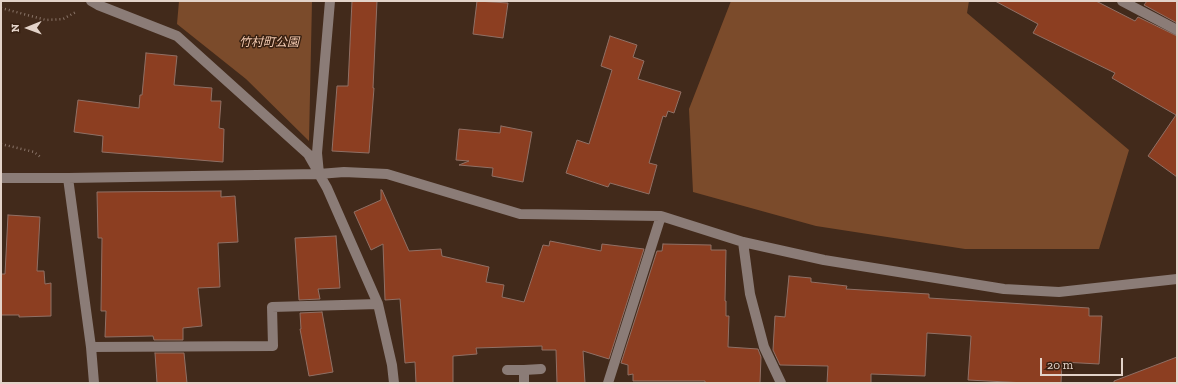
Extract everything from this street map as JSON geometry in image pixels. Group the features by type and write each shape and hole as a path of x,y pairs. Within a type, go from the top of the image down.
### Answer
{"street":[{"path":"91,1 177,36 308,154 327,188 378,304 392,365 394,383"},
{"path":"319,174 316,153 330,1"},
{"path":"1122,1 1177,30"},
{"path":"1,178 319,174 344,172 387,174 520,214 661,216 743,242 824,260 1004,289 1058,292 1177,279"},
{"path":"68,178 91,347 94,383"},
{"path":"608,383 661,216"},
{"path":"743,242 750,294 764,347 781,383"},
{"path":"91,347 273,346 272,307 378,304"},
{"path":"507,370 541,369"},
{"path":"524,370 524,383"}],"path":[{"path":"1,8 46,20 63,18 75,13 79,9"},
{"path":"1,144 34,152 47,162 51,178"}],"green space":[{"name":"竹村町公園","path":"179,1 312,1 309,141 246,79 177,24"},
{"path":"731,1 969,1 967,13 1129,150 1099,249 965,249 816,226 693,192 689,109"}],"building":[{"path":"352,1 377,1 374,88 369,153 332,151 337,86 348,86"},
{"path":"477,1 508,3 503,38 473,34"},
{"path":"995,1 1096,1 1135,21 1138,17 1177,36 1177,177 1148,156 1176,115 1112,78 1115,73 1033,33 1038,24"},
{"path":"1147,1 1177,1 1177,23 1144,5"},
{"path":"610,36 637,45 633,57 644,61 638,79 681,92 674,113 668,111 666,117 663,116 649,163 657,165 649,194 610,183 608,187 566,173 577,140 589,144 612,70 601,66"},
{"path":"146,53 177,56 174,85 212,88 211,101 221,101 219,128 224,129 223,162 102,152 103,136 74,132 78,100 139,108 140,95 142,95"},
{"path":"501,126 532,132 523,182 492,176 493,168 459,165 469,161 456,160 459,129 500,133"},
{"path":"381,190 409,251 441,249 442,256 489,267 486,282 504,285 502,297 524,302 543,245 549,246 550,241 601,251 602,244 644,249 609,359 583,351 585,383 557,383 556,350 542,350 542,346 476,348 477,354 453,356 453,383 416,383 415,362 405,363 400,299 385,300 383,244 371,250 354,212 381,200"},
{"path":"221,191 221,197 235,196 238,242 218,243 220,287 198,288 202,326 183,328 183,340 154,340 153,336 105,337 106,311 101,311 102,238 98,238 97,192"},
{"path":"8,215 40,217 37,271 44,271 45,284 51,283 51,316 19,317 19,315 1,315 1,274 5,274"},
{"path":"336,236 340,288 318,289 320,299 299,300 295,238"},
{"path":"663,244 711,245 711,250 726,250 725,301 726,316 729,316 728,347 758,349 761,357 760,383 633,381 633,374 628,375 628,365 621,363 657,251 662,251"},
{"path":"789,276 811,278 811,282 847,286 846,289 929,294 929,298 1089,308 1089,316 1102,316 1099,364 1062,362 1061,383 968,380 971,336 927,333 925,376 871,374 871,383 827,383 828,366 780,365 773,350 775,316 785,317"},
{"path":"322,312 333,372 309,376 300,329 300,313"},
{"path":"155,353 184,353 187,383 157,383"},
{"path":"1177,357 1177,383 1114,383 1114,381"}]}
